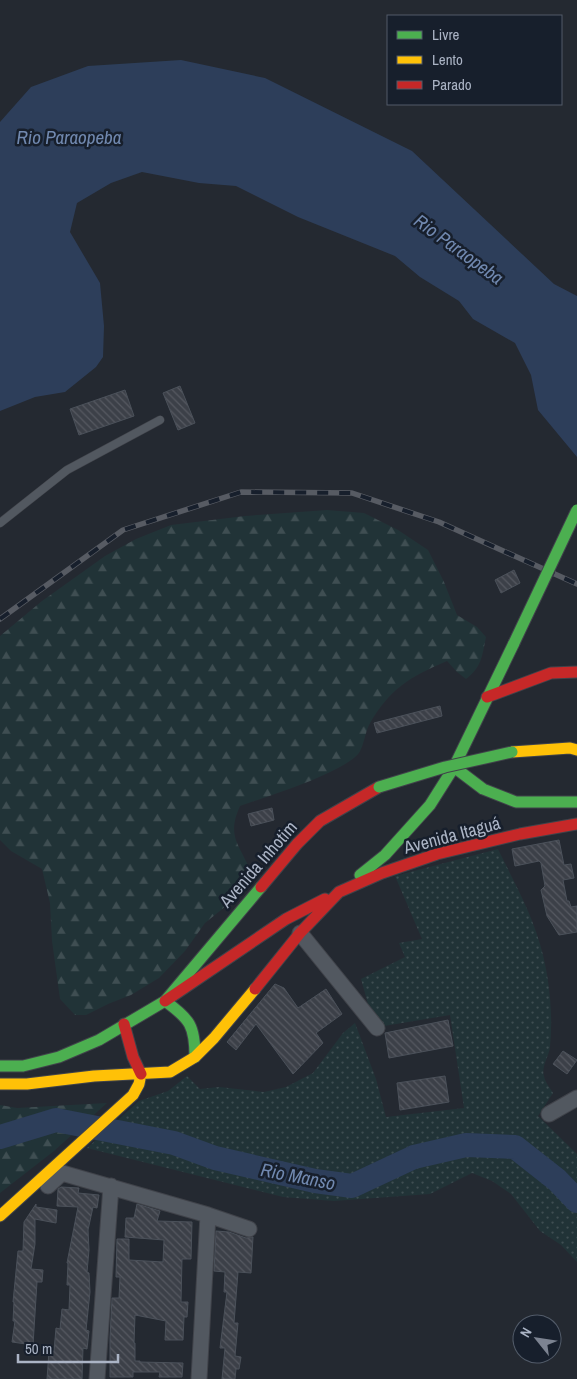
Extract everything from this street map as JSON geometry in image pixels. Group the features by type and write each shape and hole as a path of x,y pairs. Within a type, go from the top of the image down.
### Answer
{"main road":[{"path":"0,1084 27,1084 94,1076 170,1072 195,1057 214,1038 300,933 339,892 385,855 430,804 454,767 577,510"},
{"path":"487,697 551,674 577,672"},
{"name":"Avenida Inhotim","path":"0,1066 23,1066 59,1057 100,1040 165,1001 297,844 320,821 379,787 445,767 512,752 570,748 577,750"},
{"path":"454,767 483,789 517,806 577,802"},
{"name":"Avenida Itaguá","path":"339,892 382,873 437,854 520,830 577,823"},
{"path":"195,1057 196,1037 191,1024 181,1012 165,1001 286,919 339,892"},
{"path":"0,1216 132,1095 139,1084 141,1074 133,1057 124,1024"}],"street":[{"path":"577,802 577,823"},
{"path":"300,933 377,1028"},
{"path":"549,1114 577,1098"},
{"path":"28,1190 43,1191 62,1173 208,1214 249,1229"},
{"path":"97,1379 111,1186"},
{"path":"199,1379 208,1214"}],"lane":[{"path":"0,522 67,470 160,420"}],"green space":[{"path":"327,510 364,513 398,530 428,550 444,582 457,615 477,627 486,637 478,665 466,679 447,661 422,673 402,685 385,702 369,725 359,753 350,761 303,784 240,806 234,823 234,830 237,843 248,865 239,877 226,906 205,923 185,951 159,978 131,995 86,1015 75,1015 60,999 52,941 50,903 42,869 11,851 0,840 0,636 42,601 105,556 136,539 171,525 245,516"},
{"path":"498,849 529,914 539,941 545,966 549,989 551,1024 550,1047 543,1073 553,1093 538,1116 577,1154 577,1262 561,1245 540,1231 511,1194 492,1181 472,1173 430,1194 334,1201 283,1197 87,1148 139,1101 168,1091 187,1076 200,1089 219,1087 264,1092 286,1087 313,1073 343,1033 355,1023 376,1079 386,1117 464,1108 450,1015 384,1026 368,1004 361,979 405,957 399,943 422,939 395,876"},
{"path":"107,1103 54,1151 0,1193 0,1105 17,1108"}],"water":[{"name":"Rio Paraopeba","path":"181,60 265,78 412,151 554,284 577,296 577,457 538,410 531,375 515,343 473,319 459,301 420,277 395,256 298,217 236,186 199,183 142,172 111,183 77,203 70,232 100,283 104,326 103,357 96,367 65,392 35,397 0,411 0,122 31,87 88,66"}],"building":[{"path":"180,386 195,423 178,430 163,393"},
{"path":"125,390 134,416 79,435 70,409"},
{"path":"514,570 520,583 501,593 495,580"},
{"path":"440,706 442,716 377,733 374,723"},
{"path":"272,808 274,820 251,826 248,814"},
{"path":"559,840 564,865 571,864 574,878 563,880 567,901 569,901 571,907 577,906 577,932 559,935 547,916 541,890 545,886 541,863 539,861 515,866 512,849"},
{"path":"275,984 284,988 298,1008 326,989 342,1014 316,1033 323,1043 293,1074 256,1024 236,1050 227,1042"},
{"path":"448,1020 453,1046 389,1058 385,1033"},
{"path":"563,1051 577,1060 567,1074 553,1064"},
{"path":"445,1076 449,1102 400,1110 397,1083"},
{"path":"61,1187 79,1188 78,1193 99,1195 97,1208 93,1207 88,1230 87,1272 89,1273 90,1292 86,1330 89,1331 87,1349 83,1348 82,1379 47,1379 49,1351 54,1351 56,1328 60,1329 62,1309 69,1310 70,1285 67,1285 67,1263 78,1207 57,1206 58,1189"},
{"path":"36,1204 36,1207 57,1210 56,1223 35,1219 35,1244 31,1269 43,1270 42,1282 37,1282 33,1345 12,1342 15,1321 13,1321 13,1302 18,1251 23,1251 24,1222"},
{"path":"137,1204 160,1211 157,1221 192,1222 191,1259 182,1259 181,1302 188,1302 187,1317 184,1317 183,1340 165,1340 166,1321 135,1315 135,1361 183,1363 182,1377 159,1377 160,1372 133,1372 133,1377 110,1377 112,1298 119,1298 120,1277 116,1277 117,1239 129,1239 129,1260 163,1262 164,1240 125,1237 126,1218 134,1218"},
{"path":"216,1231 229,1232 246,1238 253,1237 251,1273 238,1272 234,1323 238,1323 235,1356 241,1357 239,1369 236,1369 235,1379 222,1379 225,1348 220,1348 227,1292 224,1292 225,1272 214,1271"}],"waterway":[{"name":"Rio Manso","path":"0,1137 56,1120 174,1143 215,1158 315,1181 352,1186 414,1157 466,1145 515,1147 557,1180 577,1201"}],"railway":[{"path":"0,619 123,530 241,492 352,493 439,522 577,584"}],"traffic: fast":[{"path":"514,643 577,510"},
{"path":"360,875 385,855 430,805 454,767 514,643"},
{"path":"379,787 445,767 512,752"},
{"path":"454,767 483,789 516,802 577,802"},
{"path":"0,1066 23,1066 59,1057 99,1040 165,1001 261,887"},
{"path":"165,1001 180,1013 189,1024 194,1038 195,1057"}],"traffic: slow":[{"path":"512,752 570,748 577,750"},
{"path":"0,1084 27,1084 94,1076 170,1072 195,1057 214,1038 255,989"},
{"path":"0,1216 133,1095 139,1084 141,1074"}],"traffic: jam":[{"path":"487,697 551,673 577,672"},
{"path":"261,887 297,844 320,821 379,787"},
{"path":"255,989 300,933 339,892 382,873 437,854 520,834 577,824"},
{"path":"165,1001 286,919 325,899"},
{"path":"124,1024 133,1057 141,1074"}]}
